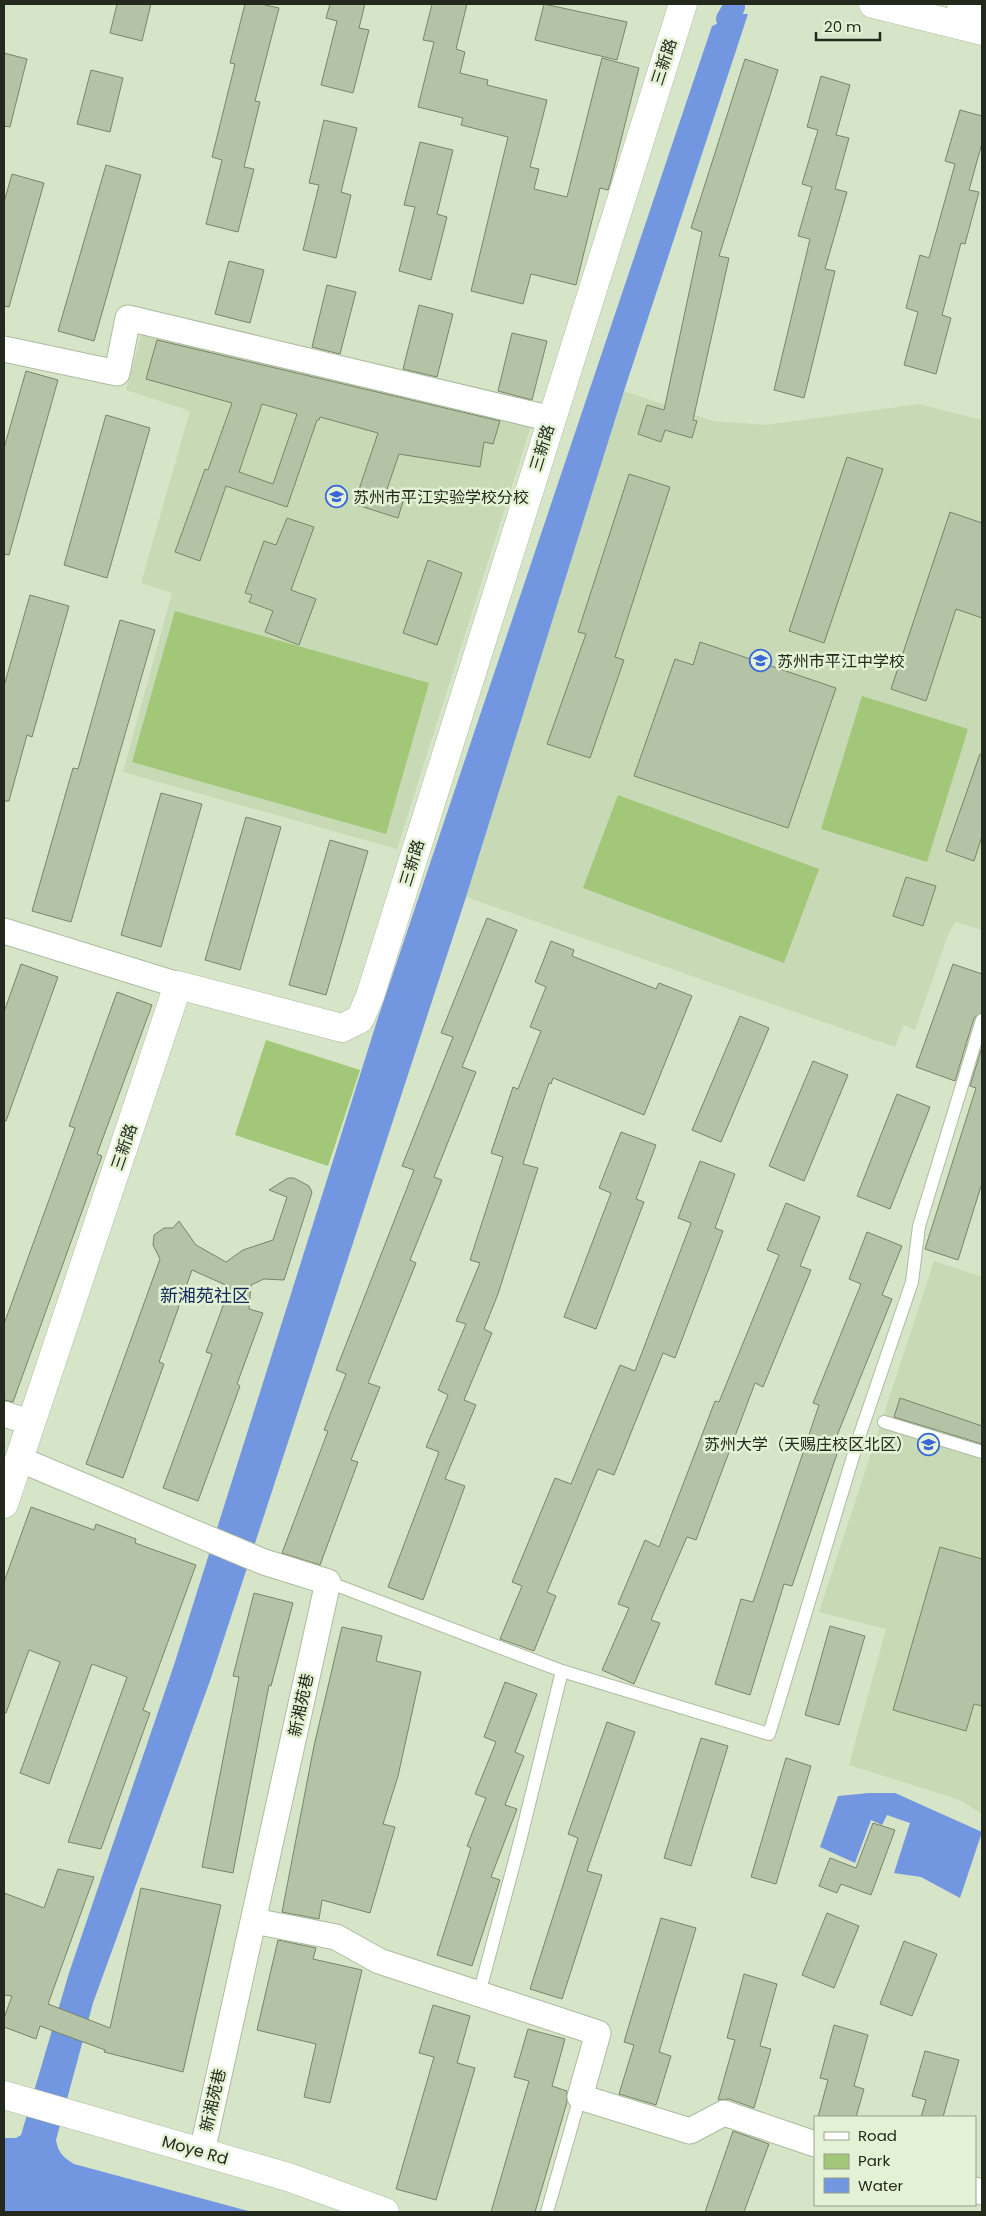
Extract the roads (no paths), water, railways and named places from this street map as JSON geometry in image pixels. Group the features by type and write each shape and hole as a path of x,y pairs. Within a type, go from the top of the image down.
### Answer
{"main road":[{"name":"三新路","path":"4,1504 178,985 342,1028 360,1019 370,996 682,4"},
{"path":"874,4 982,31"},
{"path":"960,4 982,9"},
{"name":"Moye Rd","path":"6,2096 288,2177 385,2212"}],"street":[{"path":"4,349 117,373 128,318 552,419"},
{"path":"4,931 178,985"},
{"path":"4,1414 32,1423"},
{"path":"19,1459 209,1540 328,1582"},
{"name":"新湘苑巷","path":"202,2152 328,1582"},
{"path":"254,1921 336,1937 379,1961 598,2033 580,2097 690,2130 724,2113 814,2144"}],"lane":[{"path":"328,1582 562,1671 769,1734 858,1440 912,1282 919,1226 982,1020"},
{"path":"884,1422 982,1452"},
{"path":"479,1994 520,1842 562,1671"},
{"path":"547,2212 580,2097"}],"water":[{"path":"738,14 748,14 624,391 466,897 211,1678 93,2003 56,2140 62,2155 74,2164 252,2212 4,2212 4,2138 16,2138 21,2135 69,1973 174,1665 377,1021 712,26"},
{"path":"895,1793 982,1832 960,1898 921,1877 894,1873 910,1823 887,1815 882,1825 871,1820 855,1863 820,1847 838,1796"}],"waterway":[{"path":"727,19 734,7"}],"place":[{"name":"苏州市平江实验学校分校","path":"337,497"},
{"name":"苏州市平江中学校","path":"761,661"},
{"name":"苏州大学（天赐庄校区北区）","path":"928,1444"}],"district":[{"name":"新湘苑社区","path":"205,1295"}]}
